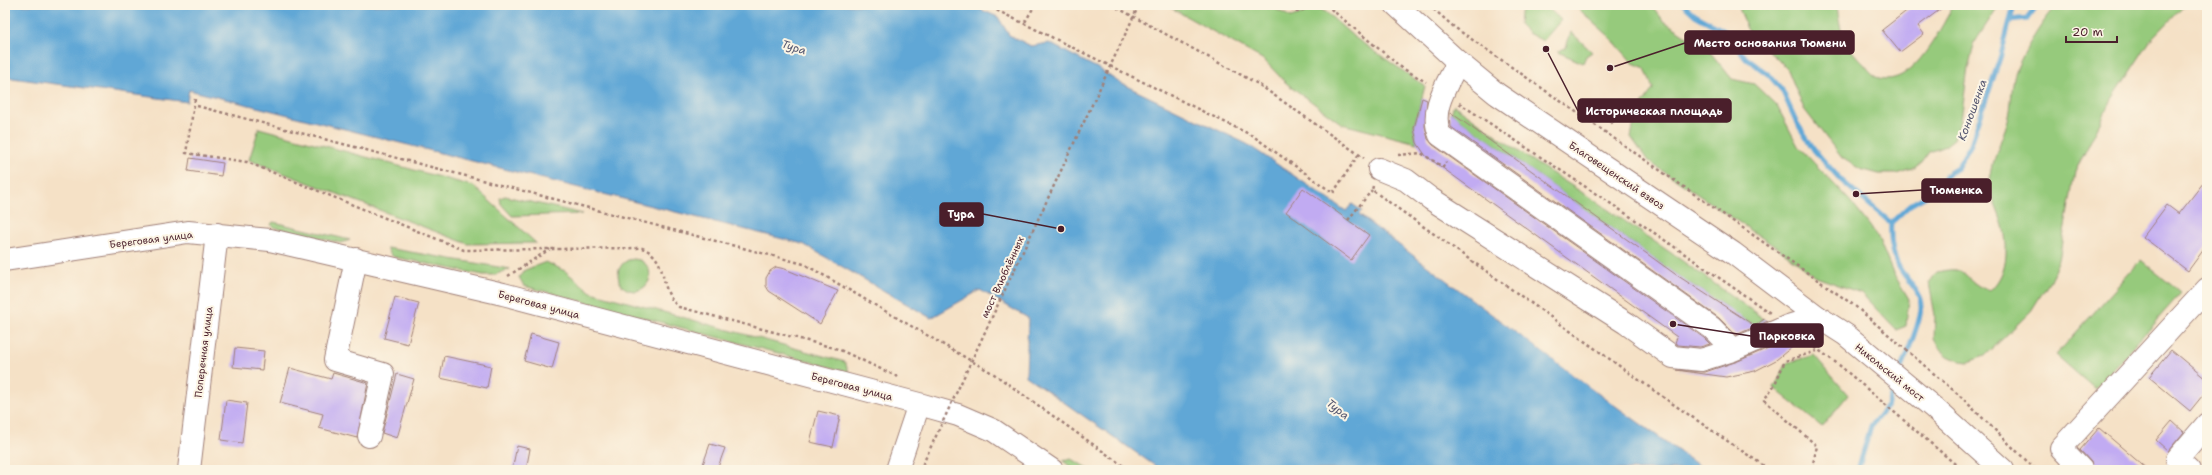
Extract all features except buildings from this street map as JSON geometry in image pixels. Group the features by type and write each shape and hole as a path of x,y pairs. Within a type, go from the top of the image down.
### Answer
{"street":[{"name":"Благовещенский взвоз","path":"1396,5 1458,62 1497,94 1733,253 1818,317 1846,335"},
{"path":"1458,62 1443,92 1435,116 1436,126 1440,135 1712,328 1733,350"},
{"path":"1379,168 1406,180 1431,199 1626,323 1673,357 1701,360 1733,350 1788,326 1818,317"},
{"name":"Береговая улица","path":"5,260 188,232 270,240 503,294 958,415 993,430 1052,470"},
{"name":"Поперечная улица","path":"189,470 217,234"},
{"path":"356,259 335,360 383,374 369,436"},
{"path":"2082,470 2061,448 2206,293"},
{"name":"Никольский мост","path":"1846,335 1934,408 2004,470"},
{"path":"897,470 919,404"},
{"path":"2189,470 2177,459 2207,424"}],"path":[{"path":"986,5 1025,22 1253,136 1333,193 1359,154"},
{"path":"1025,22 1035,5"},
{"path":"1112,5 1258,84 1379,168 1372,190 1348,220"},
{"name":"мост Влюблённых","path":"920,470 1139,5"},
{"path":"1286,5 1297,12 1316,5"},
{"path":"1326,5 1402,68 1443,92 1644,226 1788,326 1839,366 1962,470"},
{"path":"1429,5 1454,27 1855,306 1960,396 2036,470"},
{"path":"195,99 186,153 247,162 464,250 642,248 652,252 658,259 666,290 671,301 679,307 838,349 900,377"},
{"path":"197,106 804,264 994,374 1129,470"},
{"path":"1372,190 1670,402 1770,470"},
{"path":"507,277 550,249"},
{"path":"1798,470 1814,469 1817,446 1764,400 1775,384 1785,361 1818,350"},
{"path":"949,398 956,402"}],"green space":[{"path":"1166,5 1268,5 1291,17 1317,8 1326,12 1354,37 1425,86 1414,128 1417,143 1342,124 1286,83 1264,60"},
{"path":"1526,5 1545,5 1561,20 1543,41 1528,33 1519,24 1520,14"},
{"path":"1574,5 1651,5 1664,21 1710,52 1732,79 1754,84 1777,106 1798,146 1850,201 1877,235 1892,271 1909,299 1906,326 1896,330 1861,293 1816,277 1786,254 1648,161 1631,137 1636,113 1653,89 1645,68 1633,63 1609,36"},
{"path":"1738,5 1837,5 1844,38 1852,51 1876,76 1880,78 1892,78 1904,74 1915,65 1933,41 1954,5 1999,5 1975,42 1968,68 1961,120 1954,139 1945,146 1929,152 1922,162 1913,169 1896,174 1879,174 1860,169 1842,158 1804,109 1788,70 1747,29"},
{"path":"2058,5 2185,5 2150,41 2112,99 2075,172 2059,259 2050,281 2031,311 1985,356 1968,362 1959,361 1948,356 1939,348 1934,339 1935,315 1929,283 1937,272 1956,270 1960,271 1978,286 1990,290 1997,283 2001,275 2006,256 2006,246 2003,226 1990,185 1992,169 2008,120 2016,70 2039,29"},
{"path":"1571,32 1592,52 1586,56 1583,63 1558,52 1566,47"},
{"path":"1454,105 1528,158 1594,200 1764,319 1755,326 1675,274 1451,113"},
{"path":"259,128 473,186 536,243 468,244 249,160"},
{"path":"505,196 583,214 512,216 501,204 500,198"},
{"path":"273,222 350,240 341,243 273,227 271,224"},
{"path":"387,248 510,269 494,275 483,275 394,257 390,254"},
{"path":"631,259 637,259 647,266 650,275 649,281 643,288 637,291 631,291 621,284 618,278 618,272 625,262"},
{"path":"2141,260 2181,293 2095,389 2056,355"},
{"path":"546,262 565,271 591,292 845,362 849,372 524,286 519,277 525,270"},
{"path":"1814,355 1848,395 1822,427 1774,388 1787,363"},
{"path":"1071,459 1091,470 1075,470 1063,461"}],"water":[{"name":"Тура","path":"5,5 970,5 998,17 1009,35 1031,46 1049,43 1099,69 1120,83 1247,144 1346,211 1352,204 1362,211 1359,215 1596,392 1705,470 1161,470 1026,376 1028,318 980,290 931,318 803,244 189,90 187,102 5,77"}],"pier":[{"path":"1362,211 1362,214 1596,390 1596,392 1359,214"}],"waterway":[{"path":"1684,5 1695,15 1726,32 1746,58 1769,75 1782,90 1797,123 1814,150 1841,180 1891,223 1891,240 1894,256 1902,271 1916,290 1921,306 1919,320 1899,373"},
{"name":"Конюшенка","path":"2010,20 2014,5"},
{"name":"Конюшенка","path":"1891,223 1910,205 1933,192 1946,175 1957,168 1971,144 2001,55 2010,20 2028,18 2037,5"},
{"path":"1858,470 1871,426 1887,406 1895,384"}],"place":[{"name":"Историческая площадь","path":"1546,49"},
{"name":"Место основания Тюмени","path":"1610,68"},
{"name":"Тюменка","path":"1856,194"},
{"name":"Тура","path":"1061,229"},
{"name":"Парковка","path":"1673,324"}]}
